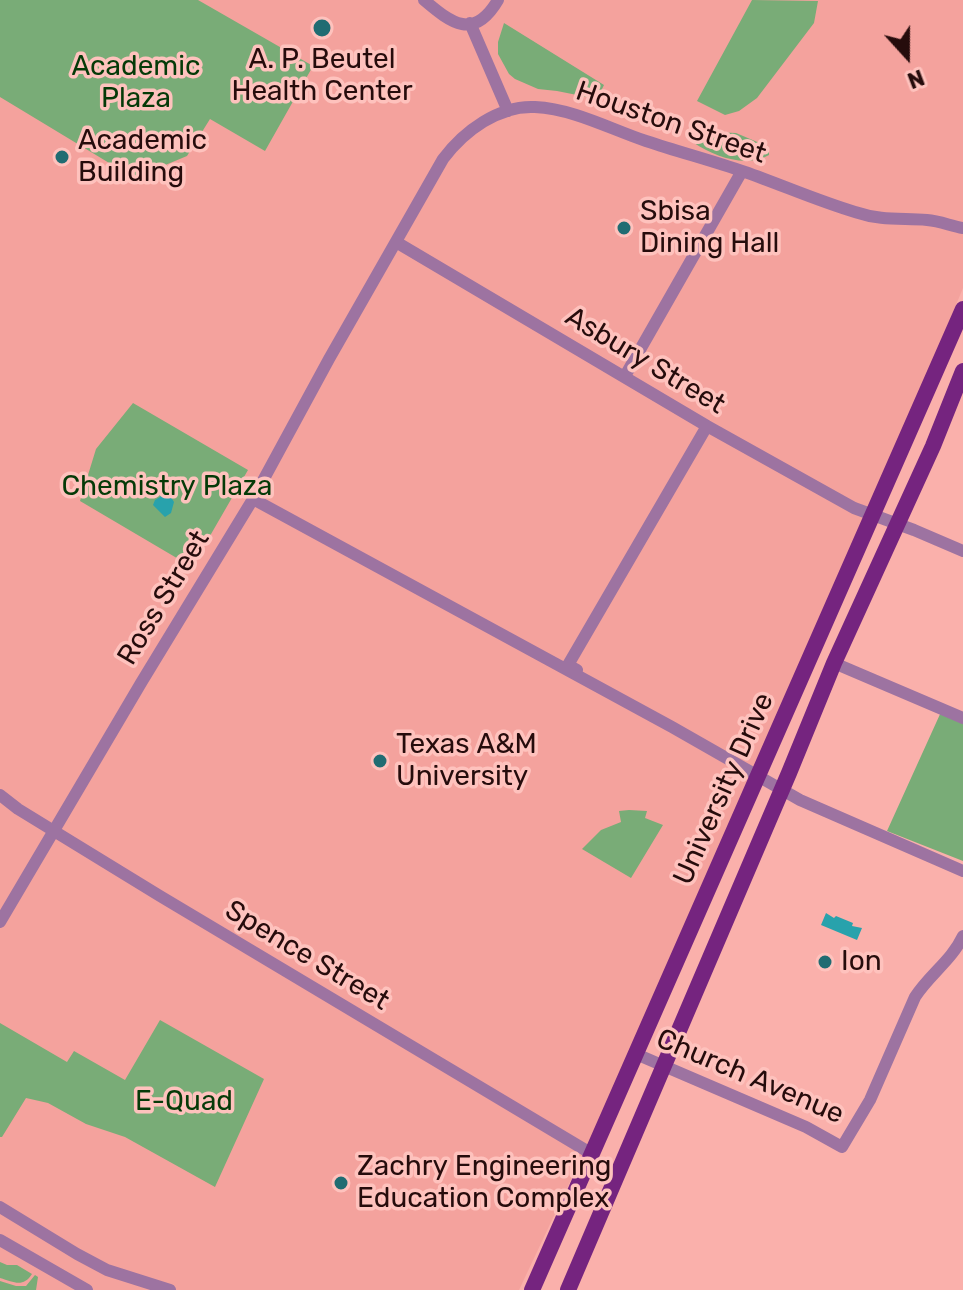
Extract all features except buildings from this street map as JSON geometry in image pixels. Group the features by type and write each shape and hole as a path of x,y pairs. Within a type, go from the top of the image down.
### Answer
{"main road":[{"name":"University Drive","path":"532,1290 963,309"},
{"name":"University Drive","path":"568,1290 834,663 933,446 963,371"}],"street":[{"path":"424,0 450,21 463,24 483,18 498,0"},
{"path":"470,23 508,111"},
{"name":"Houston Street","path":"508,111 534,107 556,110 870,217 927,220 963,228"},
{"name":"Ross Street","path":"0,922 253,499 443,159 453,146 485,121 508,111"},
{"path":"625,376 742,171"},
{"name":"Asbury Street","path":"396,242 707,426 854,508 963,551"},
{"path":"602,689 568,665 707,426"},
{"path":"253,499 782,789 837,817 963,871"},
{"path":"834,663 963,718"},
{"name":"Spence Street","path":"0,795 160,896 592,1154"},
{"name":"Church Avenue","path":"636,1054 806,1127 842,1147 870,1100 915,997 925,982 952,955 963,936"},
{"path":"0,1207 107,1270 163,1289"},
{"path":"0,1240 87,1290"}],"shaded area":[{"name":"Texas A&M University","path":"0,0 963,0 963,288 839,588 602,1114 519,1290 0,1290"}],"green space":[{"name":"Academic Plaza","path":"0,0 198,0 313,66 265,151 210,119 187,156 134,178 0,97"},
{"path":"752,0 818,1 814,23 757,98 739,111 725,115 697,101"},
{"path":"504,23 604,85 597,99 538,89 515,79 498,54"},
{"path":"736,133 769,147 769,155 741,161 711,153 694,143 693,139 701,134"},
{"name":"Chemistry Plaza","path":"133,403 248,470 192,567 80,501 96,449"},
{"path":"941,712 963,723 963,861 887,831"},
{"path":"619,811 647,811 645,818 663,825 631,878 582,849 601,830 621,822"},
{"name":"E-Quad","path":"160,1020 264,1079 215,1187 125,1137 86,1124 48,1103 26,1098 0,1137 0,1023 67,1062 74,1051 125,1080"},
{"path":"0,1262 17,1265 32,1274 22,1282 0,1278"},
{"path":"35,1275 38,1277 36,1290 0,1290 0,1281 26,1286"}],"water":[{"path":"167,491 174,502 171,513 165,517 153,505 162,492"},
{"path":"826,913 862,928 857,940 821,925"}],"place":[{"name":"A. P. Beutel Health Center","path":"322,28"},
{"name":"Academic Building","path":"62,157"},
{"name":"Sbisa Dining Hall","path":"624,228"},
{"name":"Texas A&M University","path":"380,761"},
{"name":"Ion","path":"825,962"},
{"name":"Zachry Engineering Education Complex","path":"341,1183"}]}
